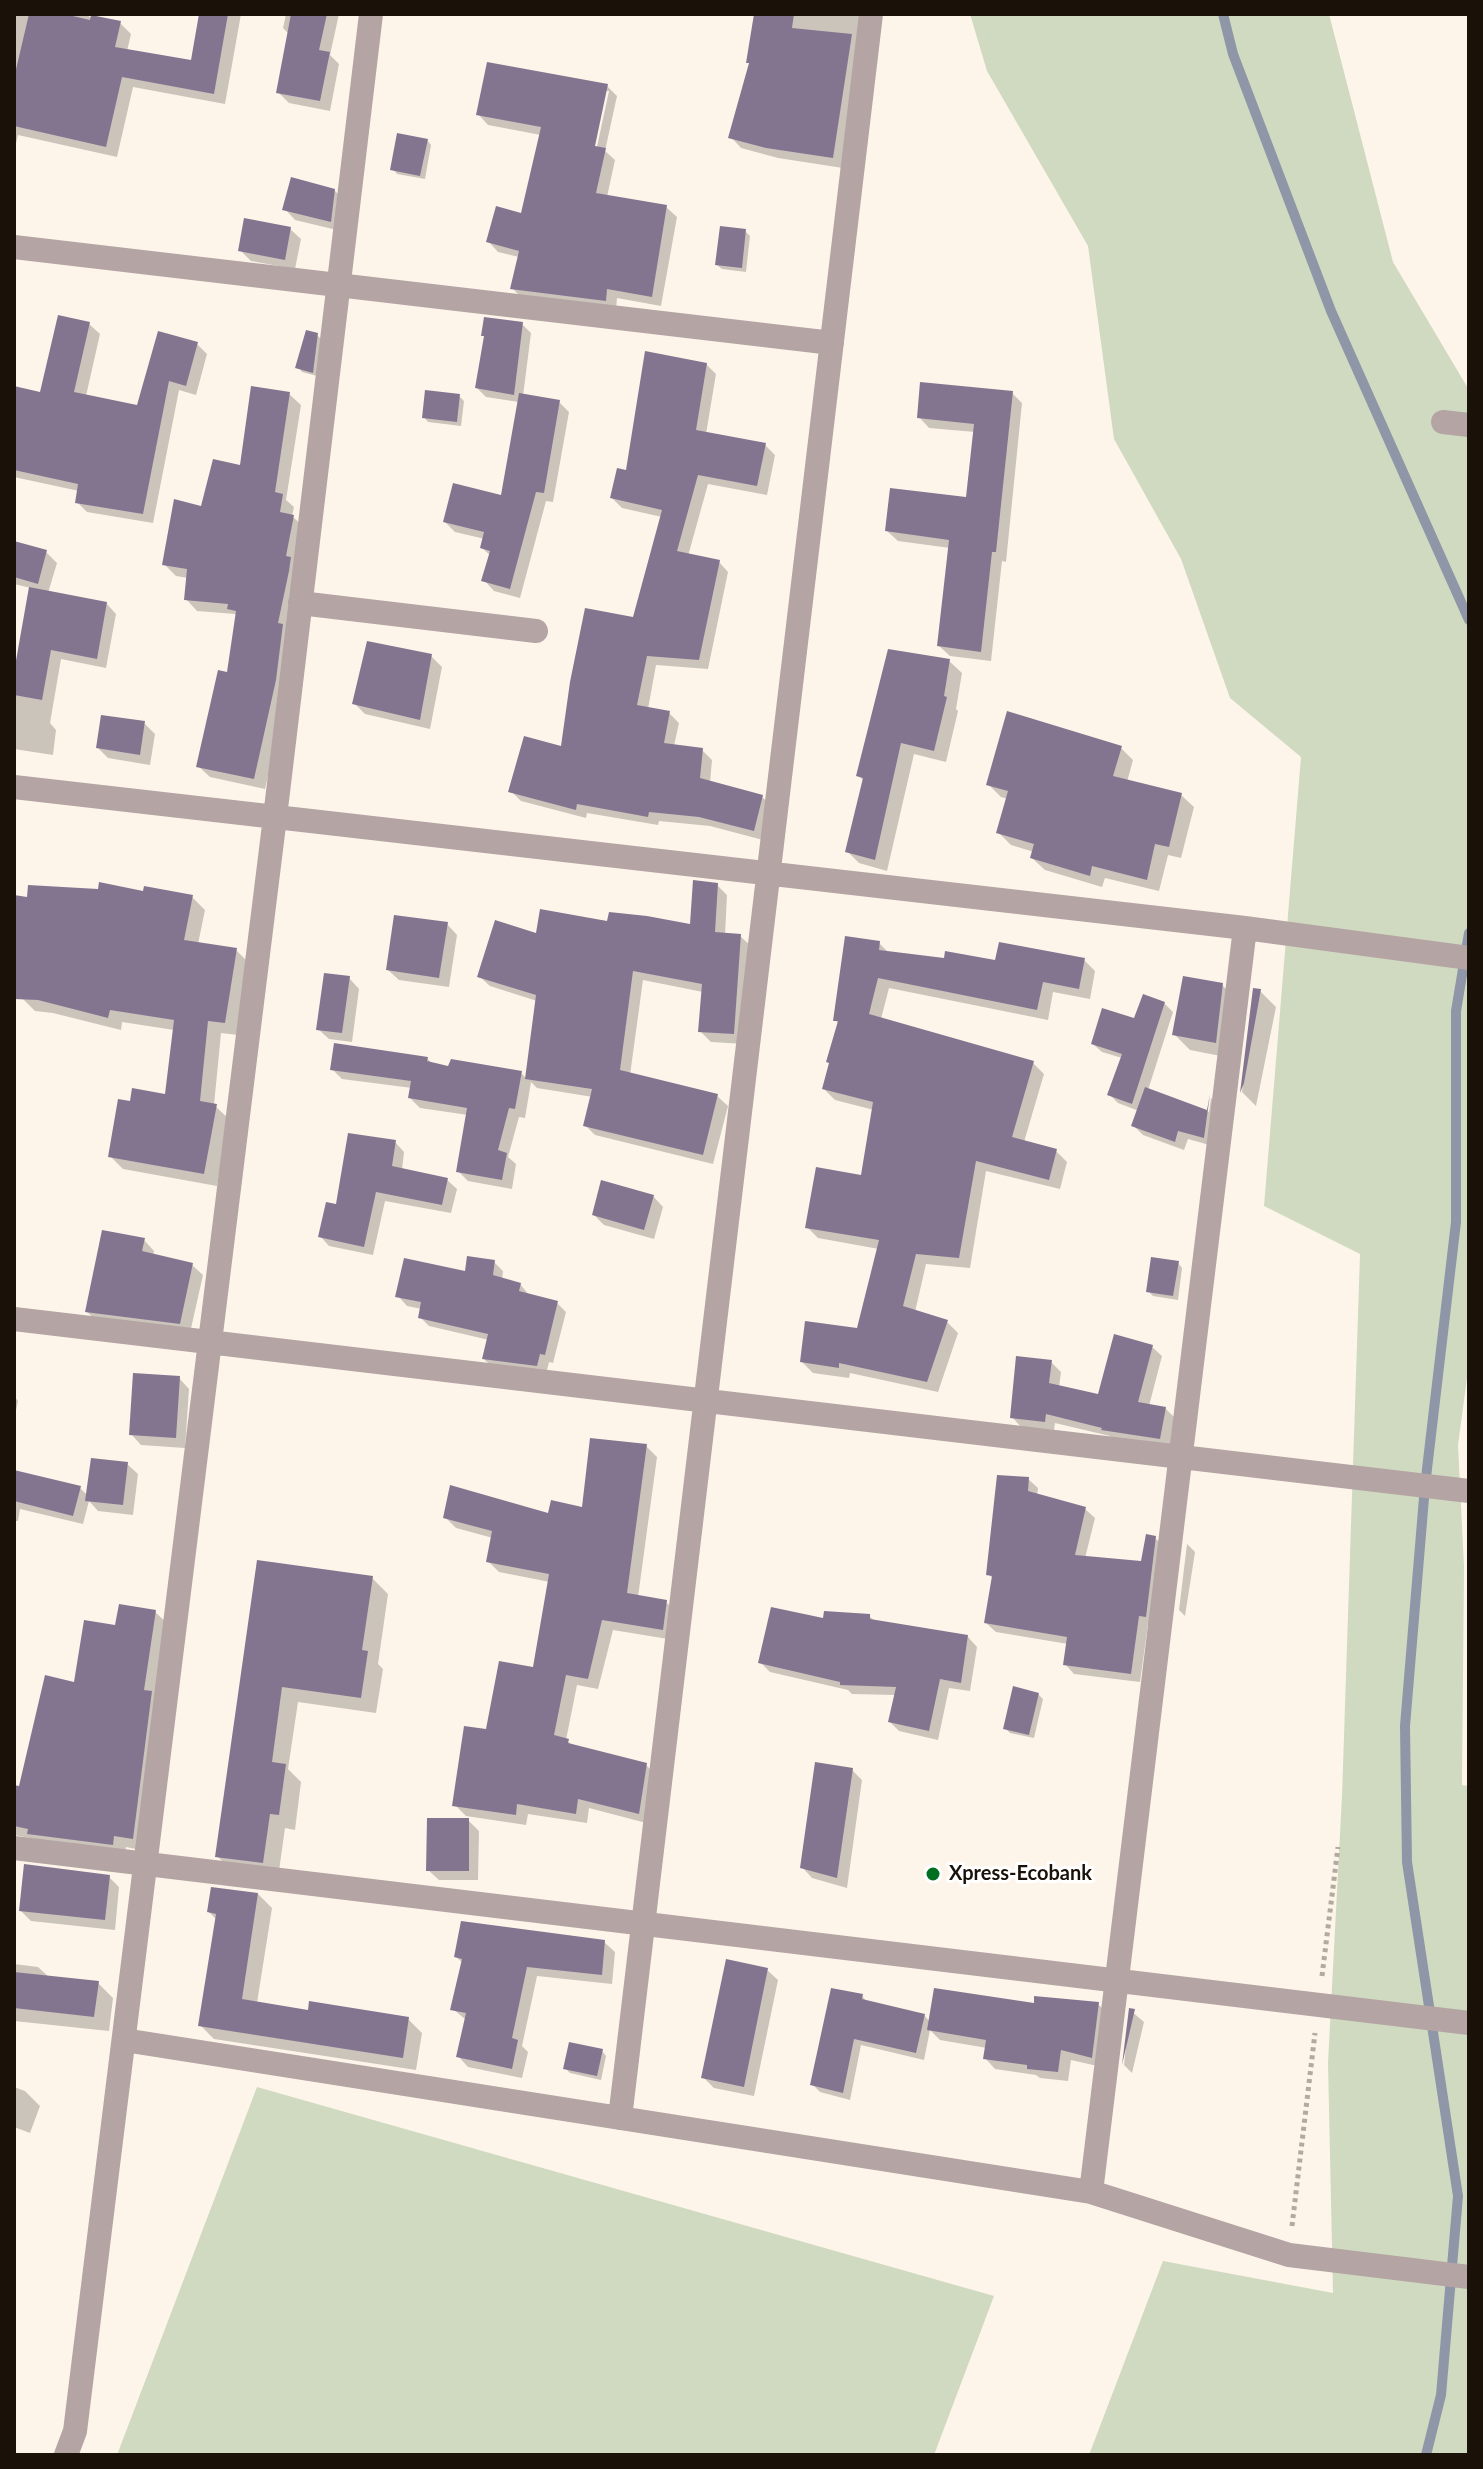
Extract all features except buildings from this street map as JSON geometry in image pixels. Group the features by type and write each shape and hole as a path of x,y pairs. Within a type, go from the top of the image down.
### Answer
{"street":[{"path":"66,2455 75,2431 124,2040 371,14"},
{"path":"620,2118 871,14"},
{"path":"14,247 832,343"},
{"path":"1443,422 1469,425"},
{"path":"300,603 536,631"},
{"path":"14,787 1245,928 1458,956"},
{"path":"1091,2192 1245,928"},
{"path":"14,1319 1469,1491"},
{"path":"14,1848 1469,2023"},
{"path":"124,2040 1091,2192 1289,2255 1469,2277"}],"path":[{"path":"1289,2255 1338,1847"}],"green space":[{"path":"970,14 1329,14 1393,262 1469,390 1469,1363 1458,1445 1464,1566 1462,1785 1469,1786 1469,2455 1089,2455 1163,2261 1333,2293 1328,2063 1342,1796 1360,1254 1264,1206 1301,757 1230,698 1181,559 1114,439 1088,246 987,71"},
{"path":"257,2087 994,2296 934,2455 117,2455"}],"waterway":[{"path":"1223,14 1233,54 1331,311 1469,620"},
{"path":"1426,2455 1441,2395 1458,2196 1407,1862 1405,1726 1425,1486 1456,1222 1456,1011 1469,933"}],"place":[{"name":"Xpress-Ecobank","path":"933,1874"}]}
